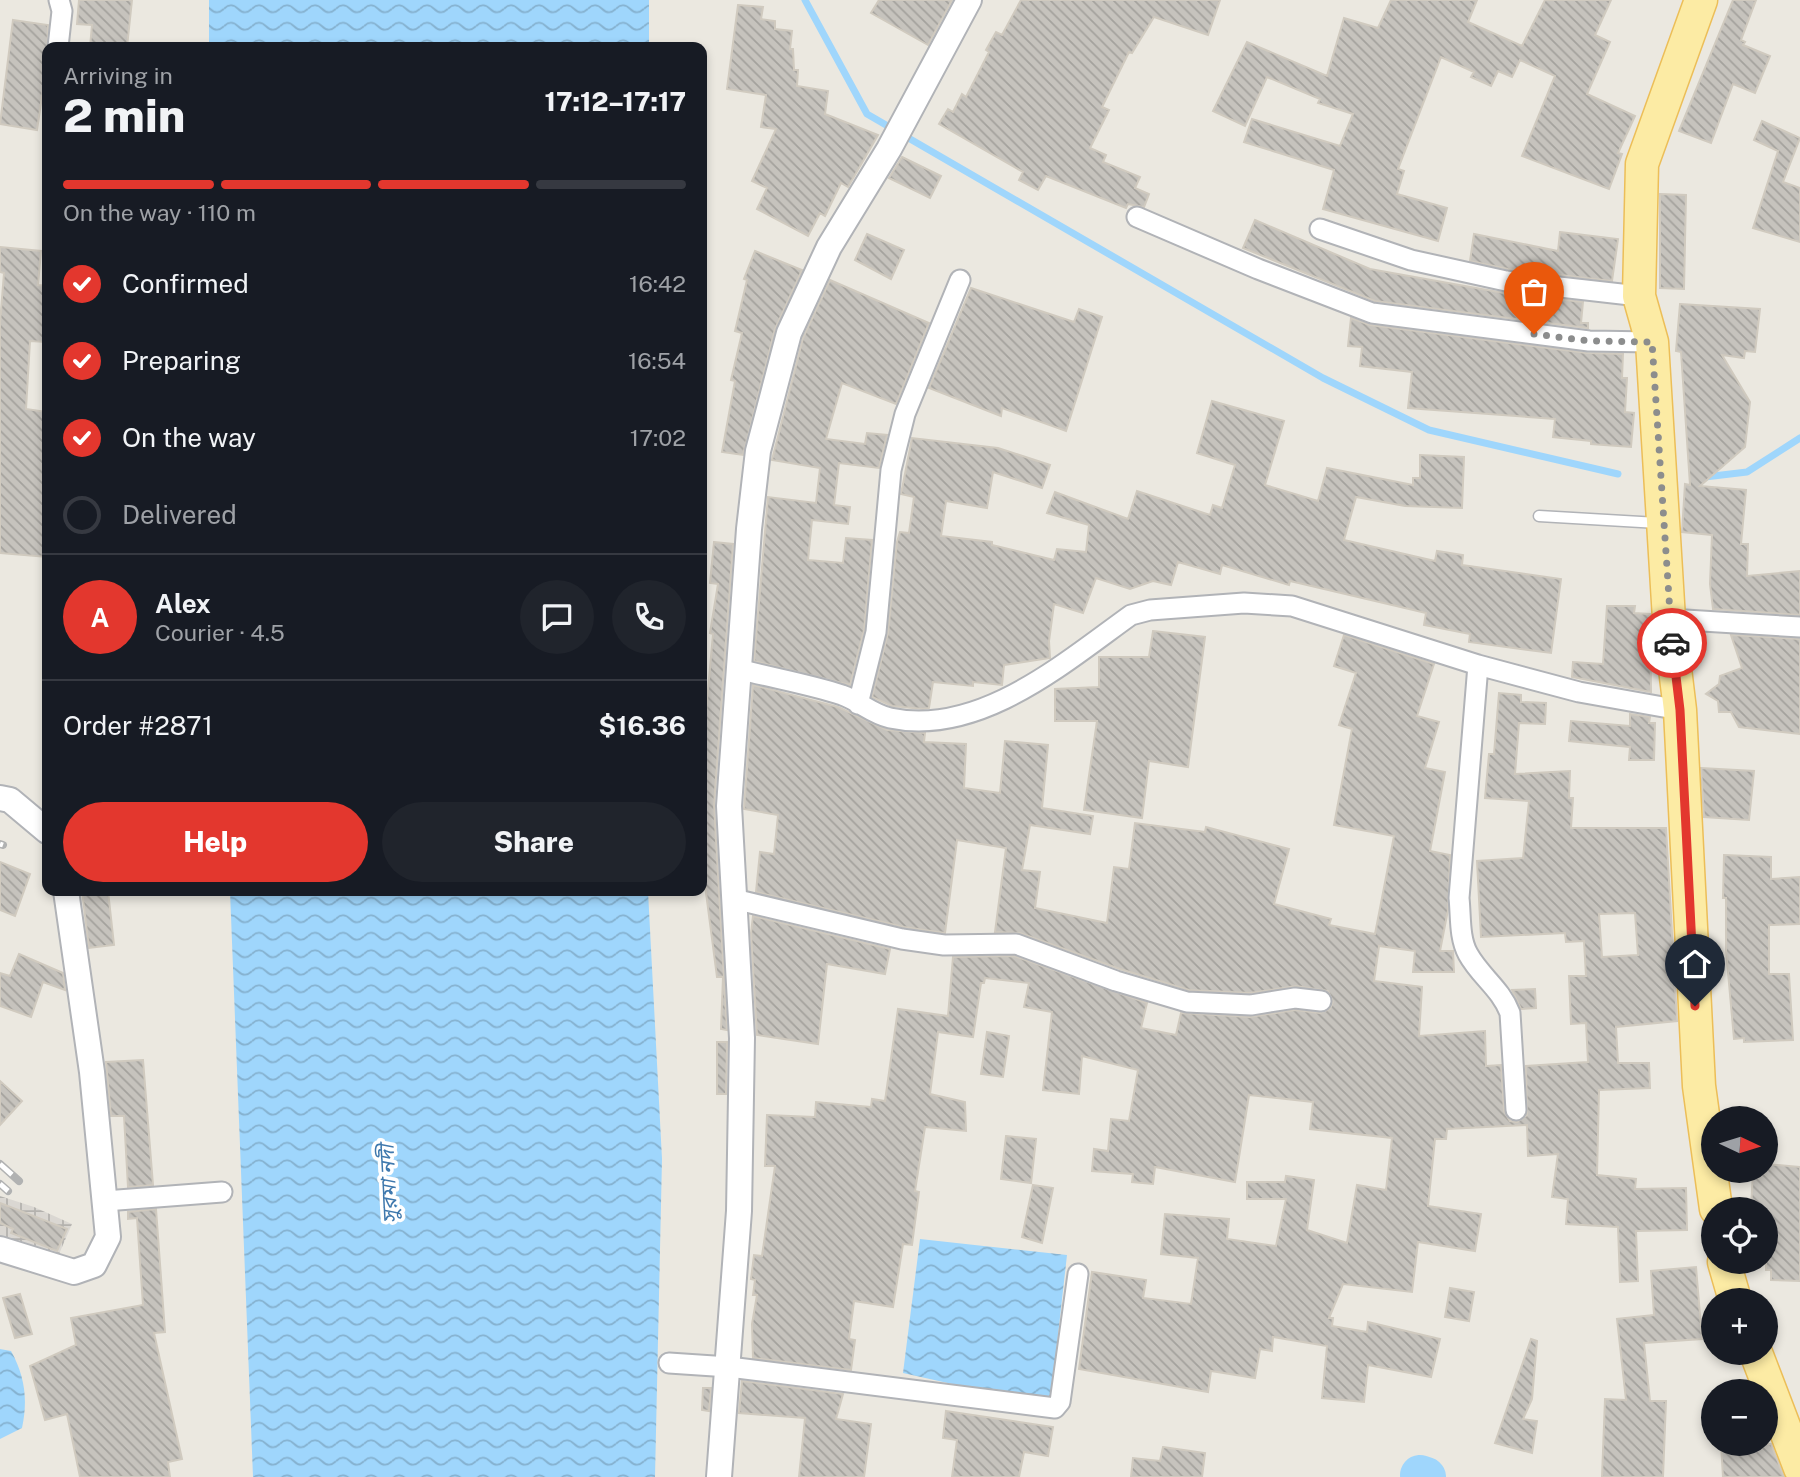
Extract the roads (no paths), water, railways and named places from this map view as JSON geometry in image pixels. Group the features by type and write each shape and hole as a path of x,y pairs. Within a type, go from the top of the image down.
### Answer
{"main road":[{"path":"1700,0 1642,164 1639,296 1652,342 1669,619 1680,710 1699,1086 1714,1197"},
{"path":"1761,1365 1800,1468"}],"street":[{"path":"59,42 62,11 60,0"},
{"path":"719,1477 739,1211 742,1038 729,806 738,669 758,451 789,333 829,247 889,149 969,0"},
{"path":"1137,217 1258,269 1372,313 1589,341 1652,342"},
{"path":"1320,229 1411,260 1506,281 1639,296"},
{"path":"858,704 876,632 891,470 905,414 960,280"},
{"path":"738,669 841,695 891,718 928,721 964,715 1027,686 1130,615 1150,610 1244,603 1292,606 1478,665 1579,692 1680,710"},
{"path":"1669,619 1800,627"},
{"path":"1478,665 1460,898 1462,932 1468,953 1505,999 1510,1013 1516,1110"},
{"path":"0,798 10,800 42,826"},
{"path":"0,1249 74,1272 94,1265 108,1237 92,1072 67,896"},
{"path":"734,899 902,939 944,945 1016,944 1187,1002 1251,1005 1294,998 1321,1001"},
{"path":"105,1201 222,1192"},
{"path":"669,1363 729,1367 1055,1408 1060,1402 1079,1273"}],"lane":[{"path":"1539,516 1664,523"}],"water":[{"path":"209,0 649,0 649,42 209,42"},
{"name":"সুরমা নদী","path":"230,896 648,896 662,1159 655,1477 253,1477"},
{"path":"920,1239 1067,1255 1050,1406 903,1373"},
{"path":"0,1349 11,1351 22,1379 25,1408 22,1428 0,1439"}],"waterway":[{"path":"805,0 867,114 1323,378 1429,430 1618,474"},
{"path":"1705,477 1747,472 1800,438"},
{"path":"1420,1475 1426,1477"}],"railway":[{"path":"0,1164 19,1181"},
{"path":"0,1184 8,1191"}]}
